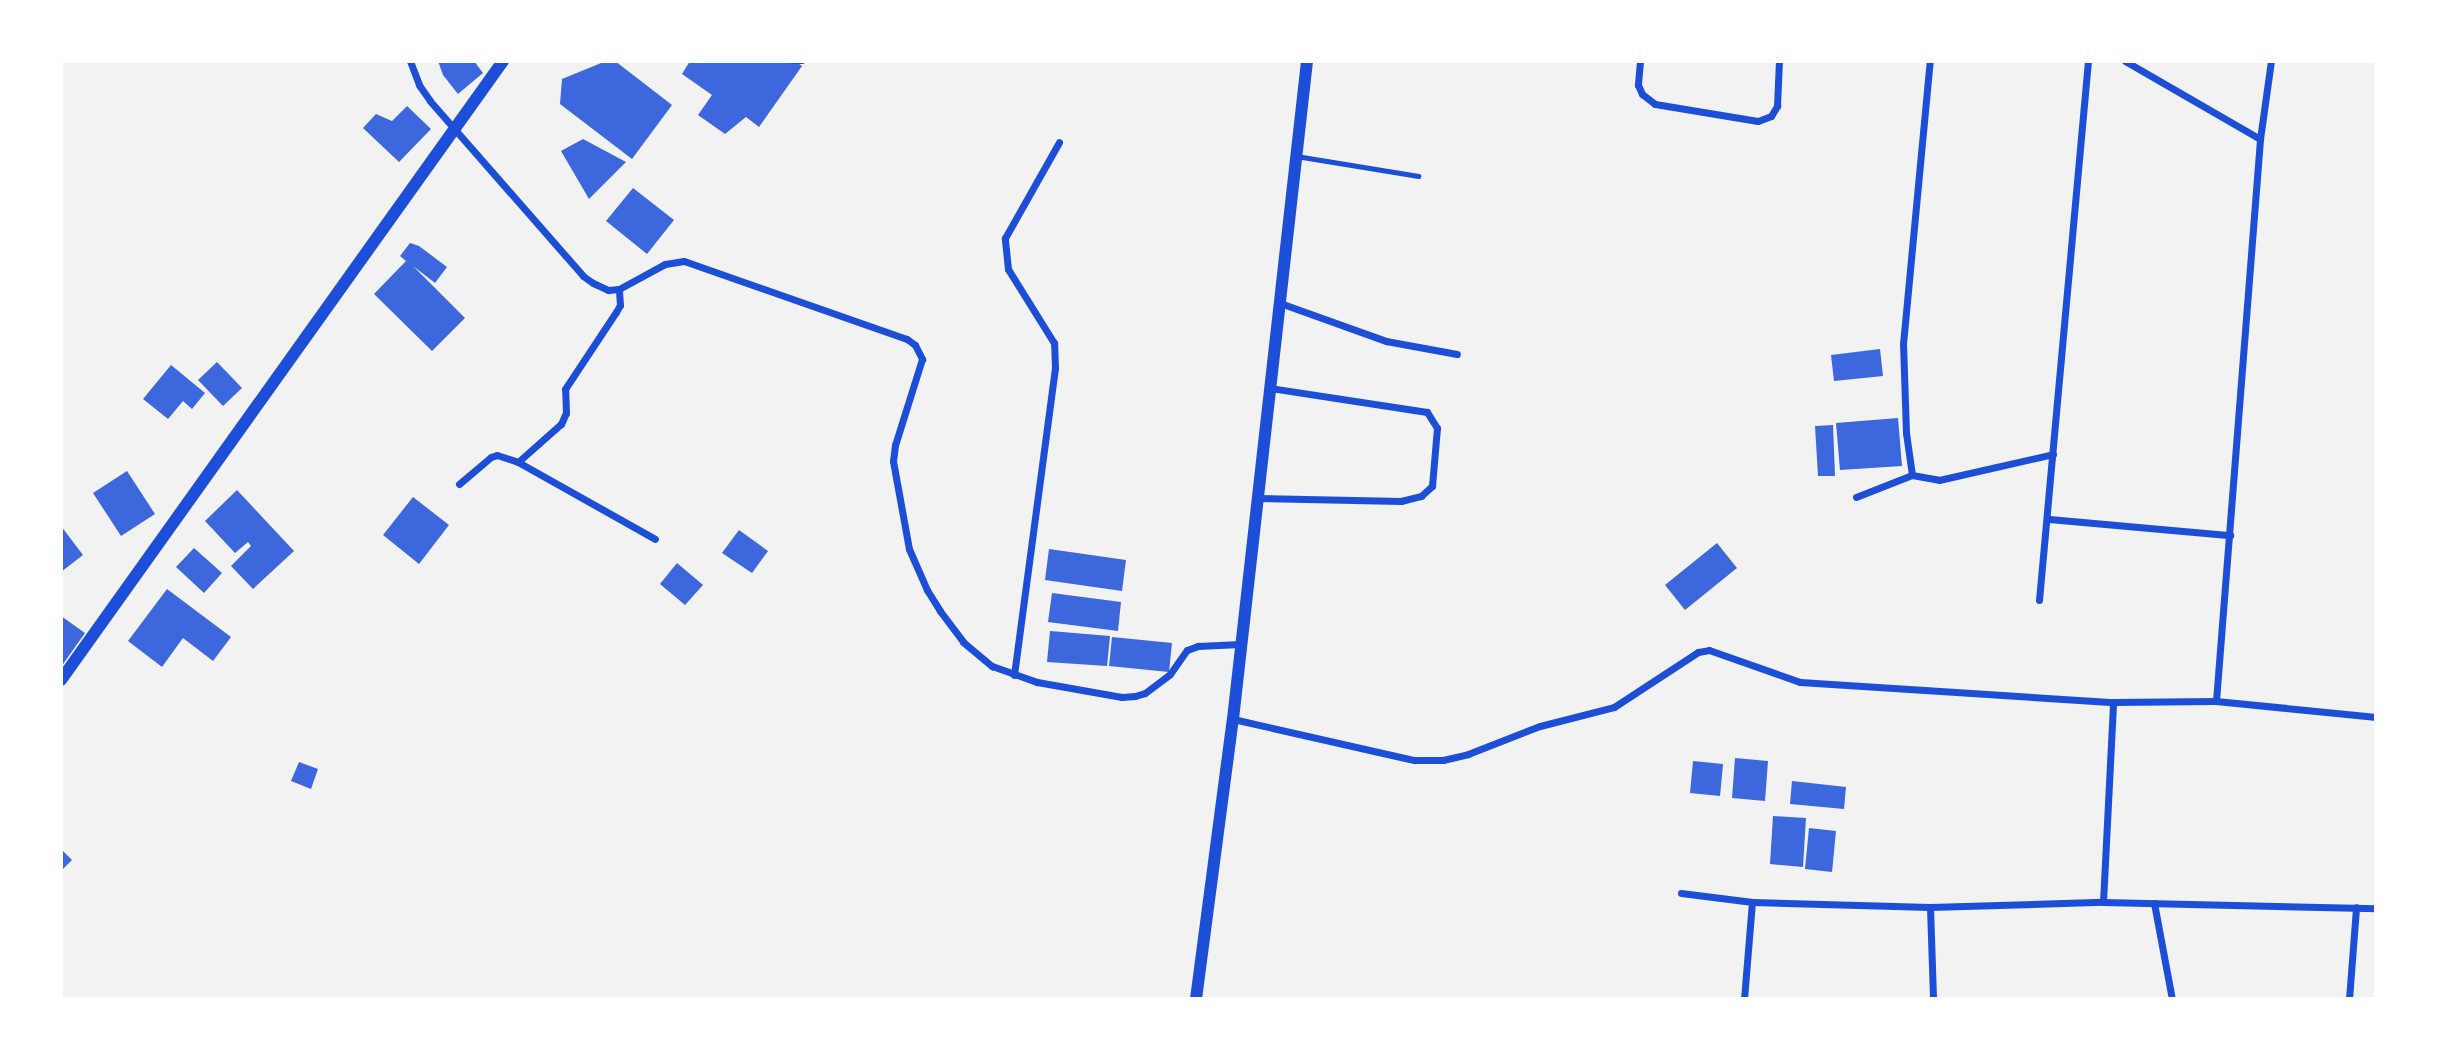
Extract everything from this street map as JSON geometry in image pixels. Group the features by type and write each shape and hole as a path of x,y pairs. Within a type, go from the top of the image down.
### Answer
{"street":[{"path":"410,61 419,85 583,276 608,290 619,289 665,264 684,261 907,339 915,345 922,359 895,444 893,461 909,549 927,590 963,642 992,666 1014,675 1122,697 1135,696 1170,674 1187,650 1198,646 1240,644"},
{"path":"61,680 503,61"},
{"path":"1196,999 1233,719 1255,498 1271,388 1307,61"},
{"path":"1640,61 1638,86 1642,94 1656,104 1758,121 1771,116 1777,106 1779,61"},
{"path":"1912,475 1906,433 1903,344 1930,61"},
{"path":"2039,600 2049,519 2088,61"},
{"path":"2125,61 2260,139"},
{"path":"2216,701 2260,139 2271,61"},
{"path":"1014,675 1055,355 1054,343 1008,269 1005,238 1059,142"},
{"path":"518,462 564,419 565,389 616,312 619,289"},
{"path":"1280,303 1386,341 1457,354"},
{"path":"1255,498 1401,501 1421,496 1432,486 1437,428 1427,412 1271,388"},
{"path":"1856,497 1912,475 1939,480 2053,454"},
{"path":"459,484 497,455 518,462 655,539"},
{"path":"2049,519 2230,535"},
{"path":"1233,719 1414,760 1443,760 1468,754 1540,726 1614,707 1698,652 1709,650 1800,682 2113,702 2216,701 2376,717"},
{"path":"2103,902 2113,702"},
{"path":"1681,893 1752,902 1930,907 2103,902 2376,908"},
{"path":"1744,999 1752,902"},
{"path":"2154,903 2172,999"},
{"path":"1930,907 1933,999"},
{"path":"2349,999 2356,907"}],"lane":[{"path":"792,61 802,61"},
{"path":"1296,156 1418,176"}],"building":[{"path":"438,61 474,61 483,73 458,94 443,75"},
{"path":"606,61 615,61 672,105 632,159 560,104 562,79"},
{"path":"690,61 795,61 802,66 759,127 746,117 725,134 698,115 712,95 682,74"},
{"path":"407,106 431,129 399,162 363,128 376,114 392,121"},
{"path":"583,139 626,162 589,199 561,151"},
{"path":"633,188 674,220 647,254 606,221"},
{"path":"410,243 419,246 447,267 435,283 413,266 465,318 432,351 374,294 406,261 400,256"},
{"path":"1880,349 1883,376 1834,381 1831,355"},
{"path":"217,362 242,388 223,406 198,380"},
{"path":"171,365 205,393 192,409 183,401 168,419 143,399"},
{"path":"1898,418 1902,466 1840,470 1836,423"},
{"path":"1833,425 1835,476 1818,476 1815,426"},
{"path":"127,471 155,514 121,536 93,493"},
{"path":"237,490 294,551 253,589 231,566 251,546 248,542 235,553 205,521"},
{"path":"413,497 449,525 419,564 383,535"},
{"path":"61,526 83,555 61,572"},
{"path":"739,530 768,551 752,573 722,553"},
{"path":"1717,543 1737,568 1685,610 1665,585"},
{"path":"194,548 222,573 204,593 176,567"},
{"path":"1049,549 1126,560 1122,591 1045,580"},
{"path":"677,563 703,585 685,605 660,584"},
{"path":"167,589 231,637 213,661 183,638 162,667 128,641"},
{"path":"1052,593 1121,602 1118,631 1048,622"},
{"path":"61,616 85,633 61,667"},
{"path":"1050,631 1110,636 1107,666 1047,662"},
{"path":"1112,637 1172,643 1169,672 1109,666"},
{"path":"1735,758 1768,761 1765,801 1732,798"},
{"path":"1693,761 1723,764 1720,796 1690,793"},
{"path":"299,762 318,769 311,789 291,781"},
{"path":"1792,781 1846,787 1844,809 1790,804"},
{"path":"1773,816 1806,818 1803,867 1770,864"},
{"path":"1809,828 1836,831 1832,872 1805,869"},
{"path":"61,849 72,860 61,871"}]}
